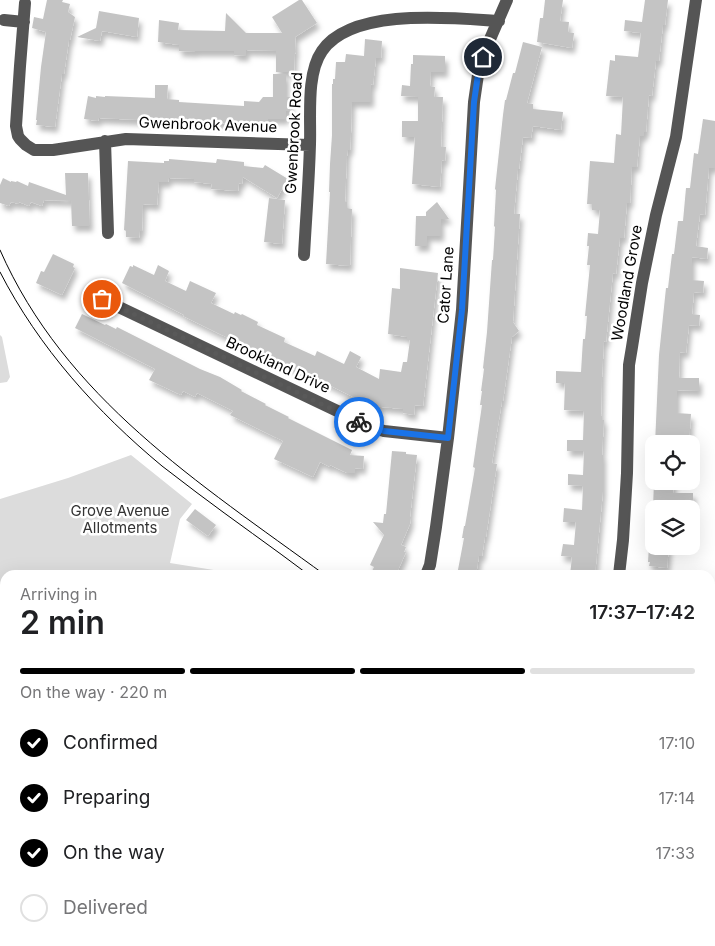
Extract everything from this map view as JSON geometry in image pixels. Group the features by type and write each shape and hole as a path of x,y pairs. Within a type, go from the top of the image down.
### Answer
{"street":[{"name":"Cator Lane","path":"428,570 432,555 448,438 462,310 474,102 479,68 507,0"},
{"name":"Woodland Grove","path":"620,570 627,474 632,347 642,282 656,215 676,137 696,0"},
{"name":"Gwenbrook Avenue","path":"26,4 16,126 20,139 34,150 53,150 126,139 310,145"},
{"name":"Gwenbrook Road","path":"304,254 312,78 321,52 339,34 357,26 376,22 394,19 455,18 499,20"},
{"path":"4,20 24,22"},
{"path":"105,141 108,233"},
{"name":"Brookland Drive","path":"102,299 371,427 384,431 448,438"}],"green space":[{"path":"0,335 10,377 7,382 0,383"},
{"name":"Grove Avenue Allotments","path":"131,455 192,504 180,519 170,563 214,570 0,570 0,499 68,478"}],"building":[{"path":"47,0 63,0 62,2 70,4 68,12 75,17 69,40 64,74 62,74 55,127 36,125 46,32 32,28 34,17 43,19"},
{"path":"302,0 317,23 295,37 294,72 276,72 276,51 246,50 246,56 234,55 234,51 179,51 179,45 158,42 159,20 179,23 178,30 225,31 226,13 246,33 282,33 272,17"},
{"path":"545,0 563,0 560,21 569,22 568,32 574,33 572,48 537,42 540,18 543,18"},
{"path":"645,0 668,0 659,61 656,61 652,96 649,95 646,132 644,132 644,136 640,136 637,167 632,167 630,203 627,203 624,238 620,238 616,274 613,273 606,342 604,341 601,416 602,420 604,420 602,455 603,491 595,570 571,570 572,557 561,556 563,544 574,545 576,522 563,522 564,508 582,510 583,486 568,485 568,474 583,475 584,451 567,451 567,440 583,440 584,411 564,410 565,383 556,383 556,371 581,372 590,265 587,265 588,233 598,234 600,210 592,210 592,204 587,204 590,161 614,163 616,134 621,135 623,97 606,96 610,60 615,61 615,55 638,57 641,33 624,31 625,20 642,22"},
{"path":"99,11 139,18 137,37 102,31 100,41 77,37 96,28"},
{"path":"365,39 382,41 381,58 376,58 373,85 371,84 371,102 352,102 345,202 347,202 347,208 352,209 350,266 326,264 332,135 332,84 333,79 335,79 336,62 345,62 346,54 364,56"},
{"path":"523,42 542,47 527,103 533,104 533,109 563,112 561,130 533,126 531,138 523,137 514,214 520,214 513,322 519,331 512,337 492,463 497,464 482,556 479,556 477,570 458,570 475,468 473,467 482,405 480,405 481,391 495,227 495,189 503,115 505,100 513,73 515,73"},
{"path":"413,55 445,56 445,72 431,72 430,86 435,87 434,97 443,97 441,147 446,147 445,161 442,160 440,187 412,184 415,137 402,137 402,121 418,121 418,97 401,96 402,85 410,86"},
{"path":"273,74 286,74 286,97 291,97 290,111 286,111 286,119 251,121 251,124 99,118 98,121 84,119 88,96 96,98 96,96 105,96 155,98 155,85 168,85 167,99 179,100 179,102 244,106 244,101 259,102 263,97 273,97"},
{"path":"703,119 715,121 715,168 709,168 705,215 700,214 696,246 708,248 707,259 692,257 692,280 704,281 703,293 694,292 692,314 700,315 699,326 689,325 686,353 680,352 679,378 699,378 699,391 677,390 677,413 691,414 690,435 655,435 659,355 666,288 668,288 678,221 683,221 686,188 690,188 694,153 698,154"},
{"path":"169,159 216,163 217,159 244,162 244,166 263,168 265,165 288,179 277,198 243,177 242,184 239,183 238,191 211,189 212,184 194,182 194,179 169,178 168,182 159,182 157,205 143,204 142,231 140,231 139,238 126,237 126,231 124,230 128,161 164,163 164,161 169,161"},
{"path":"65,173 88,173 90,226 72,226 71,201 44,200 42,206 31,202 29,206 19,202 19,204 11,202 9,206 0,203 0,185 3,178 28,186 29,182 66,195"},
{"path":"269,198 285,200 282,244 264,242"},
{"path":"437,202 449,219 441,219 441,236 427,236 427,246 415,246 416,216 426,216 426,212"},
{"path":"53,254 74,264 73,267 75,268 62,295 36,283 41,271 44,272"},
{"path":"133,265 154,275 158,265 169,271 165,281 186,291 190,281 216,293 211,303 234,314 235,312 242,314 258,322 257,325 285,338 284,342 315,356 317,351 344,364 350,351 361,357 356,367 379,379 380,369 401,372 403,362 407,362 410,340 407,340 407,337 388,334 392,288 400,289 400,268 438,273 423,406 415,405 414,415 403,413 403,409 371,406 297,369 264,356 122,283 130,266 133,267"},
{"path":"82,314 105,325 116,329 117,327 200,369 220,377 288,418 352,450 350,455 364,456 363,469 355,468 355,473 347,473 320,462 313,477 274,459 283,441 230,415 233,411 197,393 195,397 183,391 181,395 149,380 155,369 75,328"},
{"path":"392,451 417,455 410,524 401,545 406,547 404,552 406,552 398,570 372,570 374,567 370,565 384,535 373,522 383,523 384,514 386,514"},
{"path":"654,490 673,490 673,493 693,493 693,500 653,500"},
{"path":"195,509 216,525 208,536 186,520"},
{"path":"648,555 668,555 667,568 649,566 650,562 648,562"}],"tram line":[{"path":"0,250 27,303 60,350 98,394 184,471 318,570"},
{"path":"0,272 15,300 51,353 92,401 115,424 166,469 302,570"}],"way so far":[{"path":"102,299 359,422"}],"route":[{"path":"359,422 384,431 448,438 462,310 474,102 479,68 483,57"}]}
